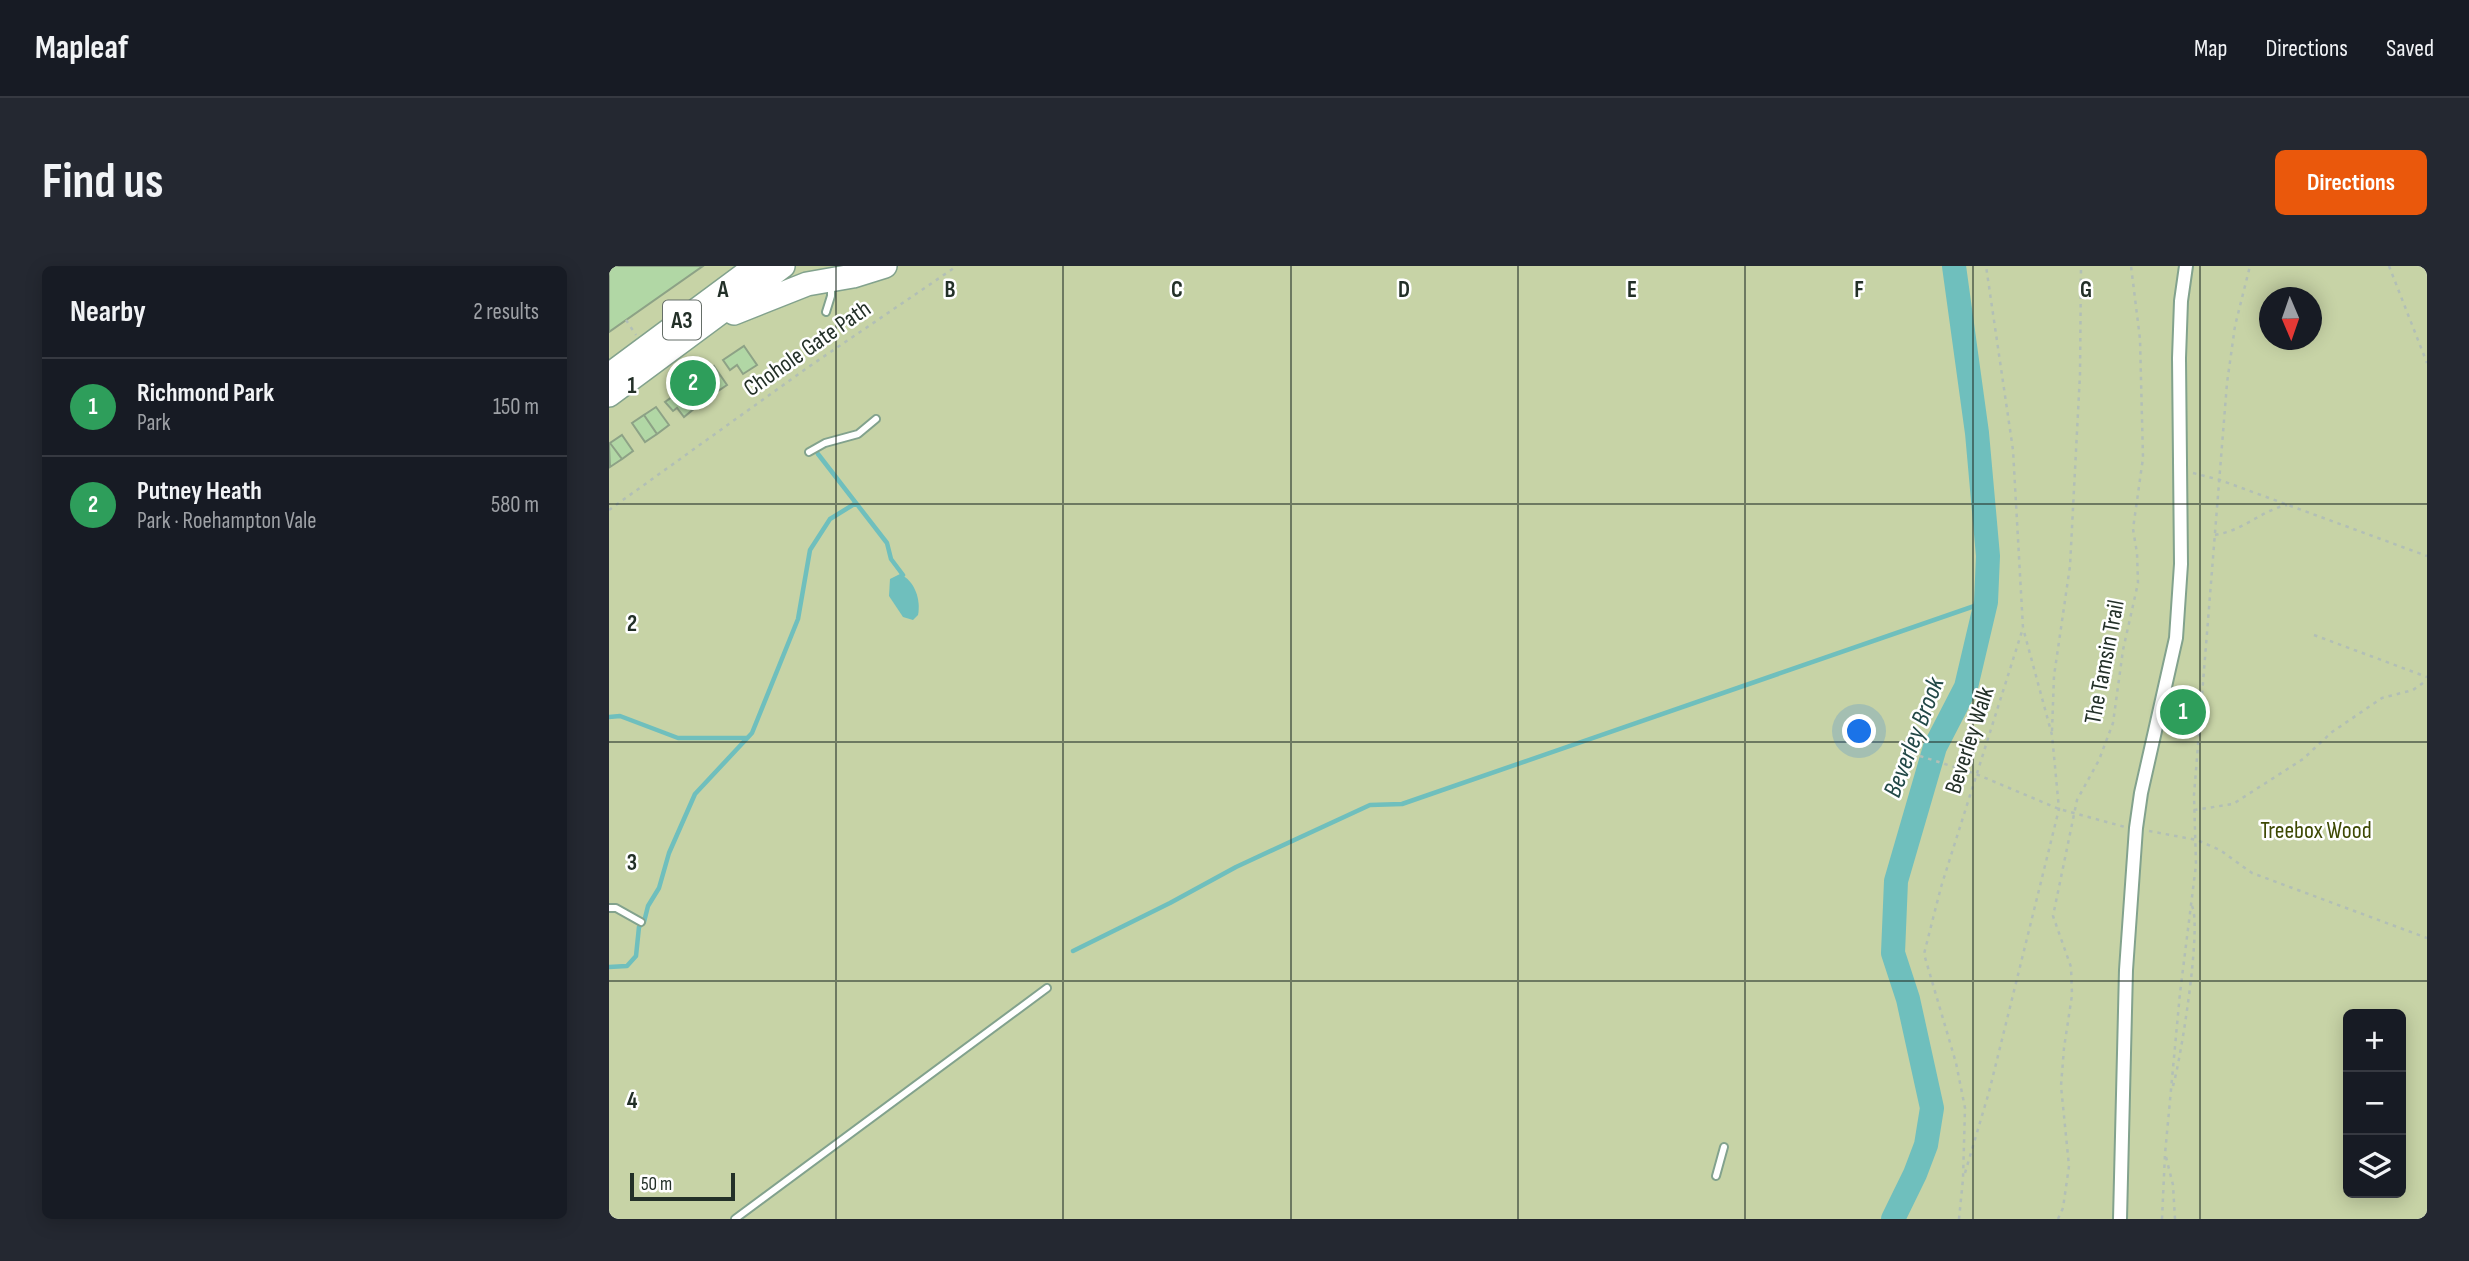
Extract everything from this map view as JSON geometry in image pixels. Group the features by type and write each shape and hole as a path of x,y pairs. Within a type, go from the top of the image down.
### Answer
{"highway":[{"name":"A3","path":"609,374 755,266"},
{"name":"A3","path":"609,395 783,266"},
{"name":"A3","path":"697,331 747,306 807,284 885,266"}],"street":[{"path":"2120,1219 2126,970 2136,828 2141,793 2176,638 2181,564 2179,358 2181,301 2186,266"}],"lane":[{"path":"826,312 831,296 845,275"},
{"path":"809,452 824,443 858,434 876,419"},
{"path":"609,908 616,908 641,922"},
{"path":"735,1219 1047,988"},
{"path":"1716,1176 1724,1147"}],"path":[{"name":"Chohole Gate Path","path":"609,510 807,368 957,266"},
{"name":"Beverley Walk","path":"1959,1219 1965,1108 1956,1063 1924,954 1941,887 2023,628 2013,450 1986,266"},
{"path":"1963,1179 1989,1092 2059,809 2052,735 2054,676 2071,552 2080,374 2081,266"},
{"name":"The Tamsin Trail","path":"2058,1219 2063,1208 2069,1166 2061,1086 2072,995 2071,967 2053,916 2077,800 2099,760 2113,723 2123,650 2137,583 2137,553 2133,528 2143,458 2140,339 2131,266"},
{"path":"2162,1219 2165,1154 2197,840 2194,810 2227,383 2235,326 2250,266"},
{"path":"2389,266 2427,363"},
{"path":"626,320 639,340"},
{"path":"2180,470 2220,480 2427,556"},
{"path":"2215,536 2257,520 2271,509 2287,505"},
{"path":"2023,628 2052,735"},
{"path":"2314,635 2427,679"},
{"path":"2194,810 2233,804 2303,759 2332,732 2382,698 2413,690 2427,679"},
{"path":"1920,756 1976,774 2059,809 2100,822 2197,840 2220,850 2252,873 2427,938"},
{"path":"2171,1096 2181,1056 2193,947 2196,914 2191,905"},
{"path":"2165,1154 2173,1185 2175,1219"}],"green space":[{"name":"Treebox Wood","path":"609,266 2427,266 2427,1219 609,1219"}],"water":[{"path":"900,574 910,581 918,597 918,615 913,620 903,617 889,596 890,579"}],"building":[{"path":"609,266 703,266 609,332"},
{"path":"744,346 757,365 743,374 737,365 730,370 723,360"},
{"path":"714,366 727,385 715,393 702,374"},
{"path":"702,374 715,393 703,401 690,382"},
{"path":"682,390 695,408 684,417 677,408 673,411 665,402"},
{"path":"656,407 669,425 657,434 644,415"},
{"path":"644,415 657,434 645,442 632,423"},
{"path":"622,435 633,451 622,459 610,443"},
{"path":"609,444 622,459 610,467"}],"waterway":[{"name":"Beverley Brook","path":"1893,1219 1926,1145 1932,1108 1908,999 1893,953 1896,881 1935,747 1966,687 1986,602 1988,556 1977,433 1954,266"},
{"path":"818,454 887,543 891,559 903,575"},
{"path":"609,967 627,966 636,956 639,927 644,922 648,906 659,888 669,853 695,794 752,733 798,619 810,550 830,519 856,503"},
{"path":"1073,951 1236,867 1370,805 1402,804 1986,602"},
{"path":"609,717 620,716 678,738 746,738"}],"place":[{"name":"Putney Heath","path":"693,383"},
{"name":"Richmond Park","path":"2183,712"}]}
